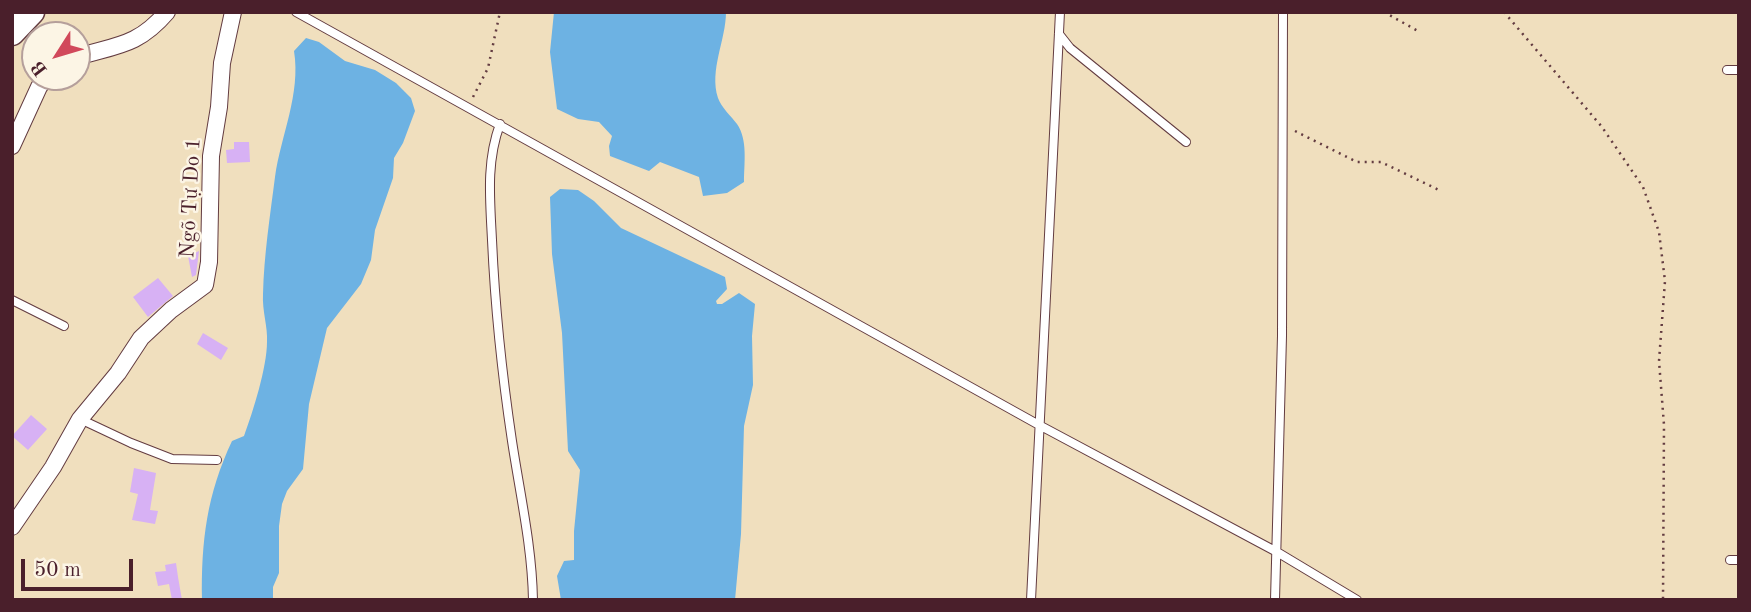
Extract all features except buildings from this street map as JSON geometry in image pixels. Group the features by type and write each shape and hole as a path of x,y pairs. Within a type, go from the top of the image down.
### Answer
{"main road":[{"path":"12,33 32,12"}],"street":[{"path":"12,17 22,12"},
{"path":"91,53 130,43 154,27 167,12"},
{"name":"Ngõ Tự Do 1","path":"12,527 53,467 80,419 118,373 141,338 171,310 205,285 209,262 211,156 219,107 222,63 233,12"},
{"path":"12,146 37,91"}],"lane":[{"path":"296,12 1039,425 1277,552 1357,600"},
{"path":"1031,600 1060,12"},
{"path":"1275,600 1282,336 1283,12"},
{"path":"1059,34 1070,48 1186,142"},
{"path":"1727,70 1739,70"},
{"path":"500,124 492,147 490,177 493,268 506,406 528,533 533,600"},
{"path":"12,300 64,326"},
{"path":"80,419 172,459 217,460"}],"path":[{"path":"467,106 488,68 500,12"},
{"path":"1384,12 1419,31"},
{"path":"1504,12 1602,127 1643,187 1659,232 1665,281 1659,361 1664,425 1663,600"},
{"path":"1282,126 1357,162 1381,162 1439,190"}],"water":[{"path":"554,12 726,12 715,77 716,87 719,101 737,124 743,137 744,182 727,193 703,196 699,177 660,162 649,171 610,156 612,136 599,122 578,119 557,109 550,52"},
{"path":"306,38 319,42 345,61 375,70 396,83 411,98 415,111 394,158 393,178 375,230 371,260 361,284 327,328 309,404 303,469 287,491 282,504 279,573 273,587 273,600 202,600 204,538 211,499 232,441 244,436 265,364 267,336 263,294 269,221 278,161 293,99 294,51"},
{"path":"560,189 578,190 594,201 621,228 725,277 727,289 716,301 717,304 722,304 739,293 755,304 752,336 753,385 744,426 741,534 735,600 561,600 557,576 564,561 574,560 580,470 568,451 562,333 552,254 550,197"}]}
